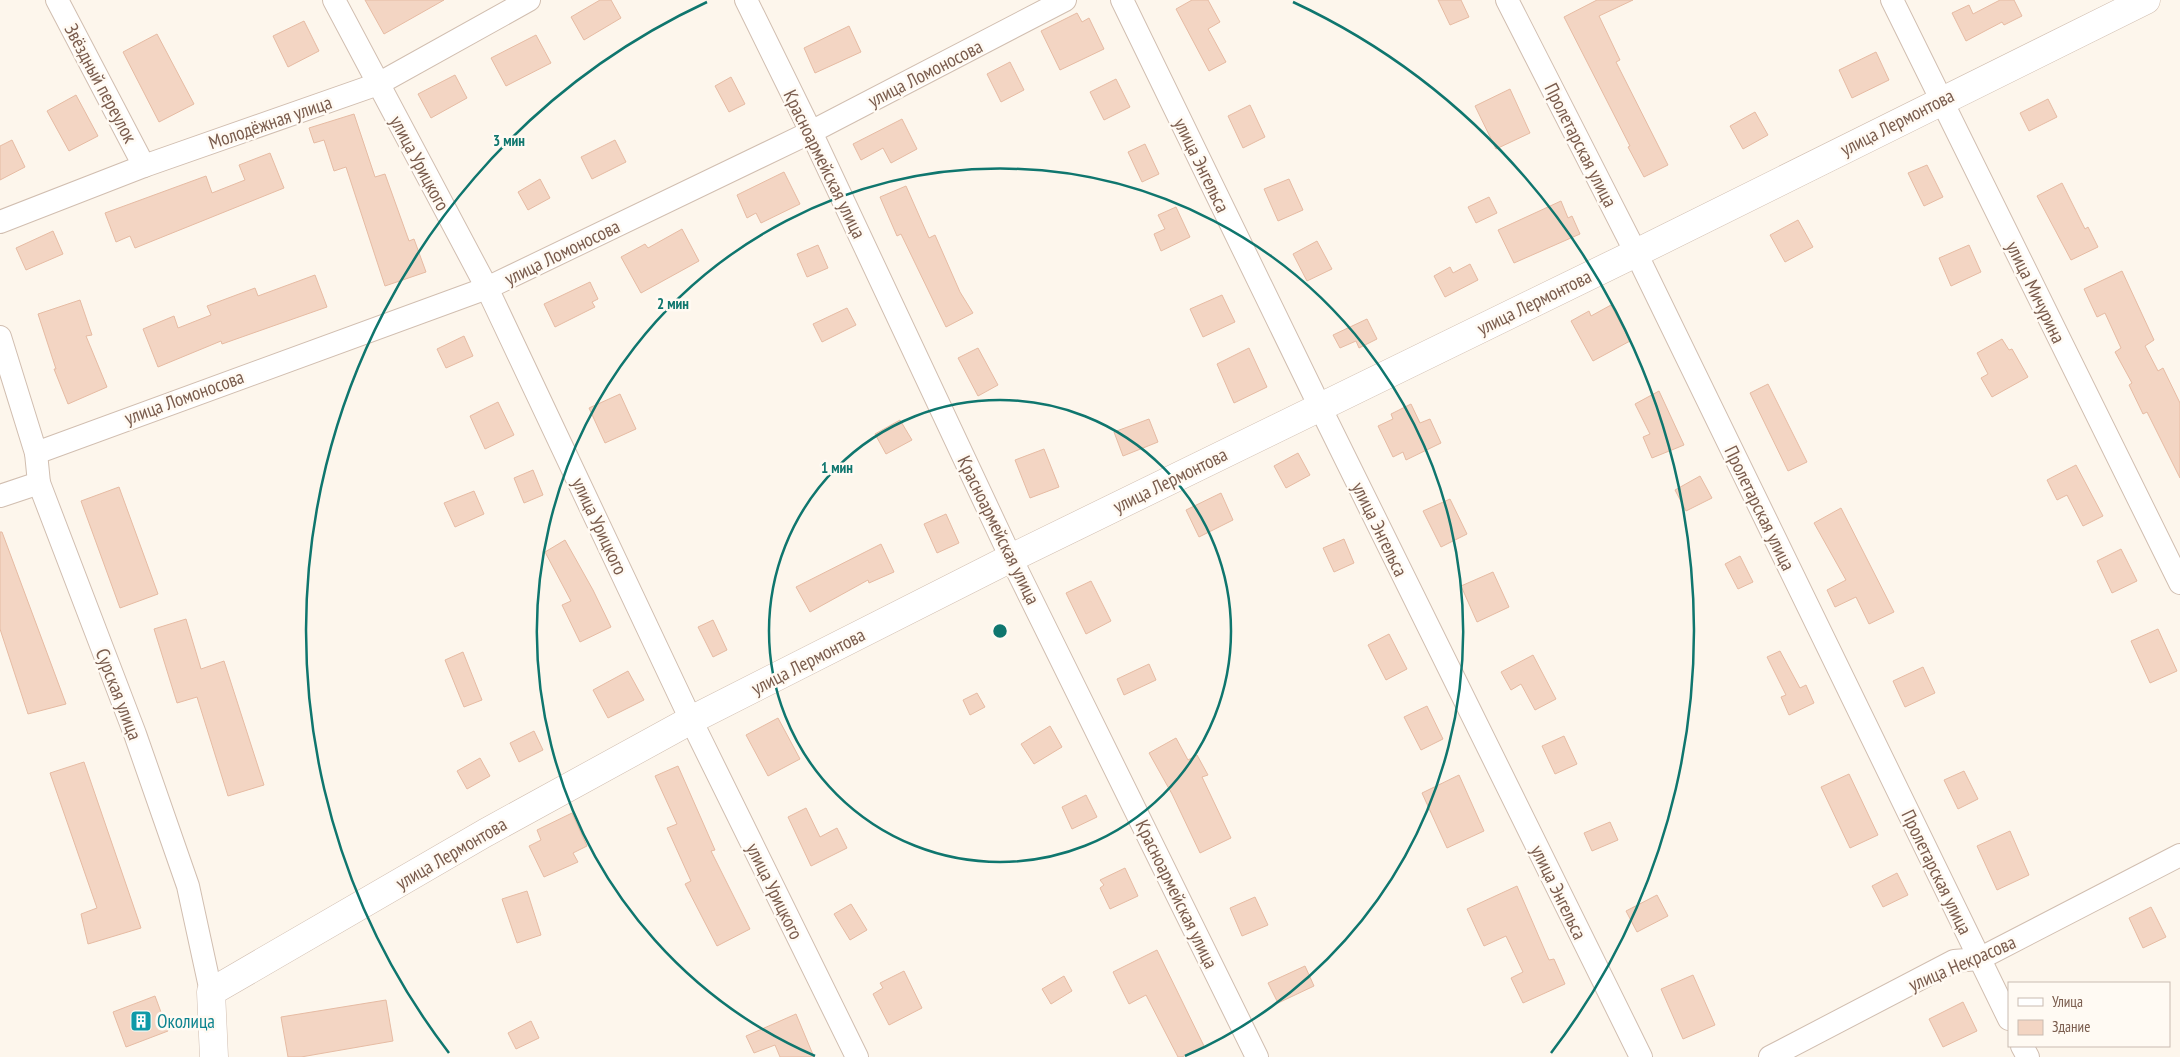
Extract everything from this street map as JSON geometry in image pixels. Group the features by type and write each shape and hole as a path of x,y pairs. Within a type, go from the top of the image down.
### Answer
{"street":[{"name":"Звёздный переулок","path":"57,0 144,166"},
{"name":"улица Урицкого","path":"334,0 486,288 691,720 857,1057"},
{"name":"Молодёжная улица","path":"0,222 144,166 378,84 529,0"},
{"name":"Красноармейская улица","path":"746,0 811,132 1011,558 1257,1057"},
{"name":"улица Ломоносова","path":"36,453 486,288 811,132 1065,0"},
{"name":"улица Энгельса","path":"1122,0 1320,407 1641,1057"},
{"name":"Пролетарская улица","path":"1507,0 1636,253 2008,1016"},
{"name":"улица Мичурина","path":"1892,0 2180,583"},
{"name":"улица Лермонтова","path":"211,992 485,833 691,720 1011,558 1636,253 1941,100 2146,0"},
{"name":"Сурская улица","path":"0,337 36,453 39,483 135,734 188,886 211,992 214,1057"},
{"path":"0,496 39,483"},
{"name":"улица Некрасова","path":"1770,1057 1954,962 1979,959 2180,854"}],"building":[{"path":"365,0 444,0 384,34"},
{"path":"600,0 611,0 621,18 584,40 571,17"},
{"path":"1192,0 1208,0 1220,22 1208,29 1226,62 1209,71 1176,9"},
{"path":"1438,0 1461,0 1469,17 1450,25"},
{"path":"1597,0 1633,0 1599,16 1620,60 1616,62 1668,165 1644,177 1564,17"},
{"path":"2000,0 2014,0 2022,16 2004,25 2002,22 1966,41 1952,13 1969,5 1973,14"},
{"path":"1077,13 1082,22 1089,18 1104,49 1060,70 1041,31"},
{"path":"304,21 319,51 288,67 273,36"},
{"path":"849,26 861,52 815,73 804,48"},
{"path":"157,34 194,104 159,122 123,52"},
{"path":"536,35 551,63 506,86 491,58"},
{"path":"1876,52 1889,80 1852,98 1839,70"},
{"path":"1010,62 1024,90 1001,102 987,74"},
{"path":"455,75 467,98 431,118 418,94"},
{"path":"731,77 745,104 729,112 715,86"},
{"path":"1116,79 1130,107 1104,120 1090,92"},
{"path":"1510,89 1530,133 1496,149 1475,106"},
{"path":"76,95 98,136 69,151 47,111"},
{"path":"2048,99 2057,117 2029,131 2020,113"},
{"path":"1250,105 1265,137 1243,148 1228,116"},
{"path":"1755,112 1768,135 1743,149 1730,126"},
{"path":"354,114 375,177 385,174 409,241 414,239 426,272 385,286 346,167 334,171 324,140 314,143 309,128"},
{"path":"902,119 917,149 891,163 883,148 861,160 853,144"},
{"path":"12,140 25,167 0,180 0,146"},
{"path":"615,140 626,162 592,179 581,157"},
{"path":"1145,144 1159,174 1142,182 1128,152"},
{"path":"270,153 284,188 135,248 130,236 116,242 105,213 206,176 212,193 245,180 239,165"},
{"path":"1927,165 1943,197 1924,206 1908,173"},
{"path":"784,172 800,204 761,223 756,213 747,218 737,195"},
{"path":"540,179 550,198 528,210 518,192"},
{"path":"1289,179 1303,210 1278,221 1264,189"},
{"path":"2062,183 2085,229 2088,227 2098,247 2071,260 2037,196"},
{"path":"906,186 929,238 935,235 960,292 973,313 946,327 901,234 897,236 880,197"},
{"path":"1489,197 1497,213 1476,223 1468,207"},
{"path":"1561,201 1568,218 1572,216 1580,234 1514,263 1498,230"},
{"path":"1176,207 1190,237 1161,251 1154,234 1165,229 1158,215"},
{"path":"1798,220 1813,247 1785,262 1770,235"},
{"path":"682,229 699,261 641,293 621,257 645,244 648,248"},
{"path":"53,231 63,254 26,270 16,248"},
{"path":"1317,241 1332,269 1307,281 1293,254"},
{"path":"818,245 828,268 807,277 797,254"},
{"path":"1969,245 1981,272 1951,286 1939,258"},
{"path":"1470,264 1478,280 1445,297 1434,276 1450,267 1453,273"},
{"path":"2122,271 2154,340 2145,346 2158,371 2163,368 2180,403 2180,478 2147,412 2143,414 2129,385 2132,383 2115,352 2121,348 2105,313 2097,317 2084,289"},
{"path":"315,275 327,307 222,344 221,341 158,367 143,329 174,316 178,328 211,315 207,306 255,288 258,296"},
{"path":"590,282 598,299 592,302 595,307 555,327 544,304"},
{"path":"1222,295 1235,322 1203,337 1190,309"},
{"path":"80,300 92,335 86,336 107,387 68,404 54,369 56,369 38,314"},
{"path":"1611,305 1630,341 1593,361 1571,321 1589,311 1591,316"},
{"path":"847,308 856,325 822,342 813,324"},
{"path":"1367,319 1377,339 1359,348 1356,341 1340,348 1333,335"},
{"path":"464,336 473,356 446,368 437,349"},
{"path":"2002,339 2009,350 2012,349 2028,377 1992,397 1981,378 1988,374 1977,353"},
{"path":"978,348 998,385 978,396 958,358"},
{"path":"1249,348 1267,387 1234,403 1217,364"},
{"path":"1768,384 1807,462 1788,471 1750,393"},
{"path":"1659,391 1684,445 1652,458 1643,437 1650,434 1635,404"},
{"path":"620,394 636,429 605,443 589,408"},
{"path":"498,402 514,435 485,449 470,416"},
{"path":"1411,404 1420,423 1430,419 1441,443 1406,460 1403,452 1393,457 1378,426 1393,419 1391,414"},
{"path":"1149,419 1158,442 1123,456 1114,432"},
{"path":"900,420 912,440 886,454 875,434"},
{"path":"1044,449 1059,487 1030,498 1015,460"},
{"path":"1298,453 1310,475 1286,488 1274,466"},
{"path":"2076,465 2103,516 2083,526 2067,495 2057,500 2047,480"},
{"path":"533,470 543,495 524,503 514,478"},
{"path":"1700,476 1712,498 1686,511 1675,490"},
{"path":"119,487 158,594 120,608 81,501"},
{"path":"474,491 484,514 455,527 444,503"},
{"path":"1221,493 1233,520 1199,537 1186,510"},
{"path":"1450,499 1467,534 1441,547 1423,511"},
{"path":"1841,508 1894,612 1869,624 1856,597 1835,607 1827,590 1846,580 1814,523"},
{"path":"946,514 959,543 937,553 924,524"},
{"path":"0,532 2,532 66,704 28,714 0,629"},
{"path":"1344,539 1354,563 1334,572 1323,548"},
{"path":"565,540 611,627 580,642 562,605 571,601 545,552"},
{"path":"881,544 894,572 869,583 868,580 810,612 796,587"},
{"path":"2121,549 2137,581 2112,593 2097,561"},
{"path":"1740,556 1753,582 1738,589 1725,564"},
{"path":"1493,572 1509,607 1477,622 1461,586"},
{"path":"1091,581 1111,621 1086,634 1066,593"},
{"path":"186,619 201,669 224,661 264,785 228,796 197,697 177,703 154,629"},
{"path":"713,620 727,650 713,657 698,627"},
{"path":"2158,629 2177,671 2150,683 2131,641"},
{"path":"1389,634 1407,669 1386,680 1368,645"},
{"path":"1780,651 1800,688 1806,685 1814,703 1789,715 1781,697 1786,695 1767,657"},
{"path":"463,652 482,700 464,707 445,660"},
{"path":"1533,655 1556,699 1535,710 1521,684 1511,690 1501,672"},
{"path":"1149,664 1156,680 1124,695 1117,679"},
{"path":"1923,667 1935,693 1905,707 1893,681"},
{"path":"628,671 644,700 608,718 593,690"},
{"path":"977,693 985,707 970,715 963,700"},
{"path":"1427,706 1443,739 1421,750 1404,717"},
{"path":"778,718 800,759 768,776 746,735"},
{"path":"1050,726 1062,747 1034,764 1021,744"},
{"path":"534,731 543,750 519,762 510,743"},
{"path":"1564,736 1577,764 1555,774 1542,746"},
{"path":"1176,738 1188,760 1197,755 1208,775 1202,777 1231,838 1200,853 1172,794 1149,753"},
{"path":"480,758 490,776 467,789 457,771"},
{"path":"84,762 141,928 88,944 81,914 97,908 50,773"},
{"path":"678,766 715,850 711,851 750,929 717,946 685,884 691,881 667,828 677,824 655,776"},
{"path":"1964,771 1978,799 1958,809 1944,780"},
{"path":"1849,774 1878,835 1850,848 1821,787"},
{"path":"1459,775 1484,831 1447,848 1422,793"},
{"path":"1086,795 1097,817 1072,829 1062,807"},
{"path":"806,808 820,837 837,828 847,848 811,866 788,817"},
{"path":"572,813 587,846 573,853 578,862 544,877 529,846 541,840 537,830"},
{"path":"1610,822 1618,840 1592,851 1584,833"},
{"path":"2010,831 2029,875 1997,890 1977,846"},
{"path":"1125,868 1138,896 1110,909 1100,888 1104,885 1100,880"},
{"path":"1897,873 1908,895 1883,907 1872,886"},
{"path":"1517,886 1549,960 1554,959 1565,984 1523,1003 1511,978 1523,972 1506,936 1484,946 1467,909"},
{"path":"527,891 541,935 517,943 502,899"},
{"path":"1657,895 1668,916 1637,932 1626,911"},
{"path":"1255,897 1268,925 1242,936 1230,908"},
{"path":"851,904 867,930 850,940 834,914"},
{"path":"2151,907 2166,937 2143,948 2129,918"},
{"path":"1157,950 1204,1046 1182,1057 1178,1057 1146,995 1129,1004 1113,972"},
{"path":"1305,966 1314,986 1278,1003 1268,983"},
{"path":"904,971 922,1008 889,1025 873,994 883,988 880,983"},
{"path":"1693,975 1715,1025 1683,1039 1661,989"},
{"path":"1064,976 1072,991 1051,1004 1042,989"},
{"name":"Околица","path":"155,996 168,1031 126,1047 113,1012"},
{"path":"386,1000 393,1041 301,1057 288,1057 281,1017"},
{"path":"1963,1002 1977,1031 1943,1047 1929,1019"},
{"path":"796,1014 814,1057 780,1057 775,1045 754,1053 746,1036"},
{"path":"531,1021 539,1038 516,1049 508,1033"}],"place":[{"name":"Околица","path":"141,1021"}]}
